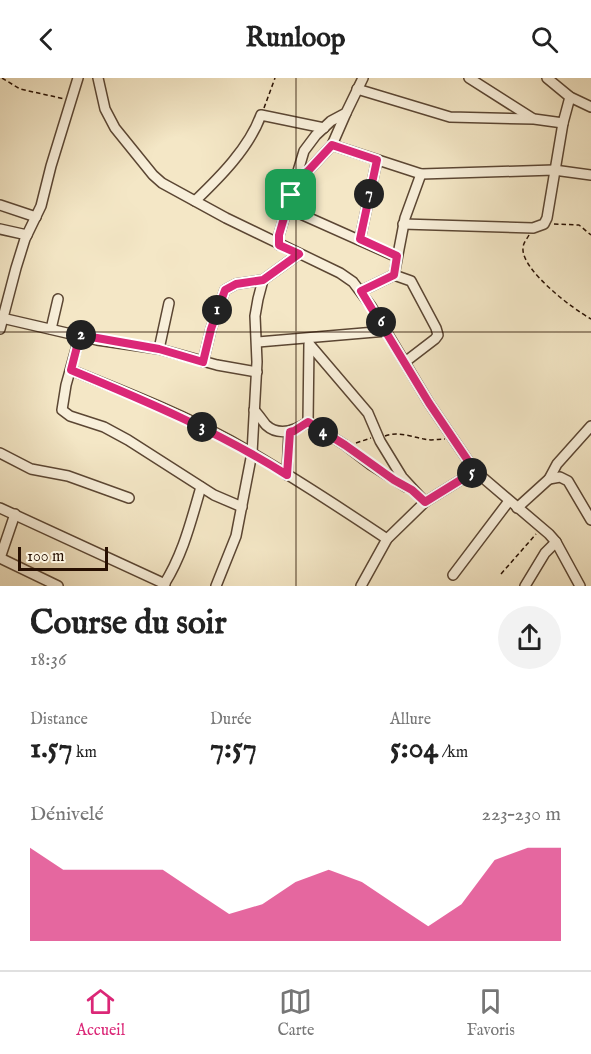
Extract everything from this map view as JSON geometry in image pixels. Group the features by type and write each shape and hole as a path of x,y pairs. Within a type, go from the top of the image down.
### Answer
{"street":[{"path":"0,329 16,268 27,235 36,217 78,78"},
{"path":"98,78 105,109 119,134 153,175 178,193 279,245 346,276 361,291 452,439 475,471 556,542 580,586"},
{"path":"295,180 308,171 332,145 363,78"},
{"path":"469,78 534,119"},
{"path":"552,79 570,97 591,107"},
{"path":"357,89 450,117 534,119 563,123"},
{"path":"404,224 533,228 544,224 570,97"},
{"path":"279,245 279,235 304,151 331,121 346,113"},
{"path":"195,201 218,179 238,154 255,130 261,115 324,128"},
{"path":"332,145 421,174 554,170 591,175"},
{"path":"360,239 377,160"},
{"path":"394,275 404,224 421,174"},
{"path":"0,206 36,217"},
{"path":"287,208 397,256"},
{"path":"0,229 27,235"},
{"path":"203,362 211,329 225,290 236,284 263,280 299,254"},
{"path":"361,291 394,275 411,281 438,335 405,362"},
{"path":"216,586 236,536 252,453 258,342 256,307 263,280"},
{"path":"51,329 58,299"},
{"path":"159,349 169,303"},
{"path":"2,318 159,349 203,362 257,372"},
{"path":"258,342 309,342 387,331"},
{"path":"80,335 62,402 61,408 65,413 128,440 201,487 242,507"},
{"path":"308,422 309,342"},
{"path":"309,342 368,413 402,477 425,502"},
{"path":"71,370 187,419 252,453 387,539"},
{"path":"254,410 270,428 290,432 308,422"},
{"path":"308,422 412,490"},
{"path":"517,508 549,478 557,464 591,426"},
{"path":"287,475 290,432"},
{"path":"0,453 32,469 68,476 129,498"},
{"path":"361,586 387,539 425,502 475,471"},
{"path":"549,478 560,477 568,481 590,516"},
{"path":"0,508 164,585 176,566 201,487"},
{"path":"453,574 508,501"},
{"path":"15,514 0,558 58,586"},
{"path":"525,586 545,553 556,542"}],"path":[{"path":"2,78 20,89 71,100"},
{"path":"261,115 275,78"},
{"path":"544,224 579,225 591,235"},
{"path":"533,228 523,244 522,251 530,266 549,288 591,319"},
{"path":"345,445 388,434 412,435 428,440 452,439"},
{"path":"501,574 542,528"}],"route":[{"path":"332,145 377,160 360,239 397,256 394,275 361,291 429,403 475,471 425,502 412,490 308,422 290,432 287,475 231,441 187,419 71,370 80,335 97,340 159,349 203,362 211,329 225,290 236,284 263,280 299,254 279,245 279,235 291,195 295,180 308,171 332,145"}]}
